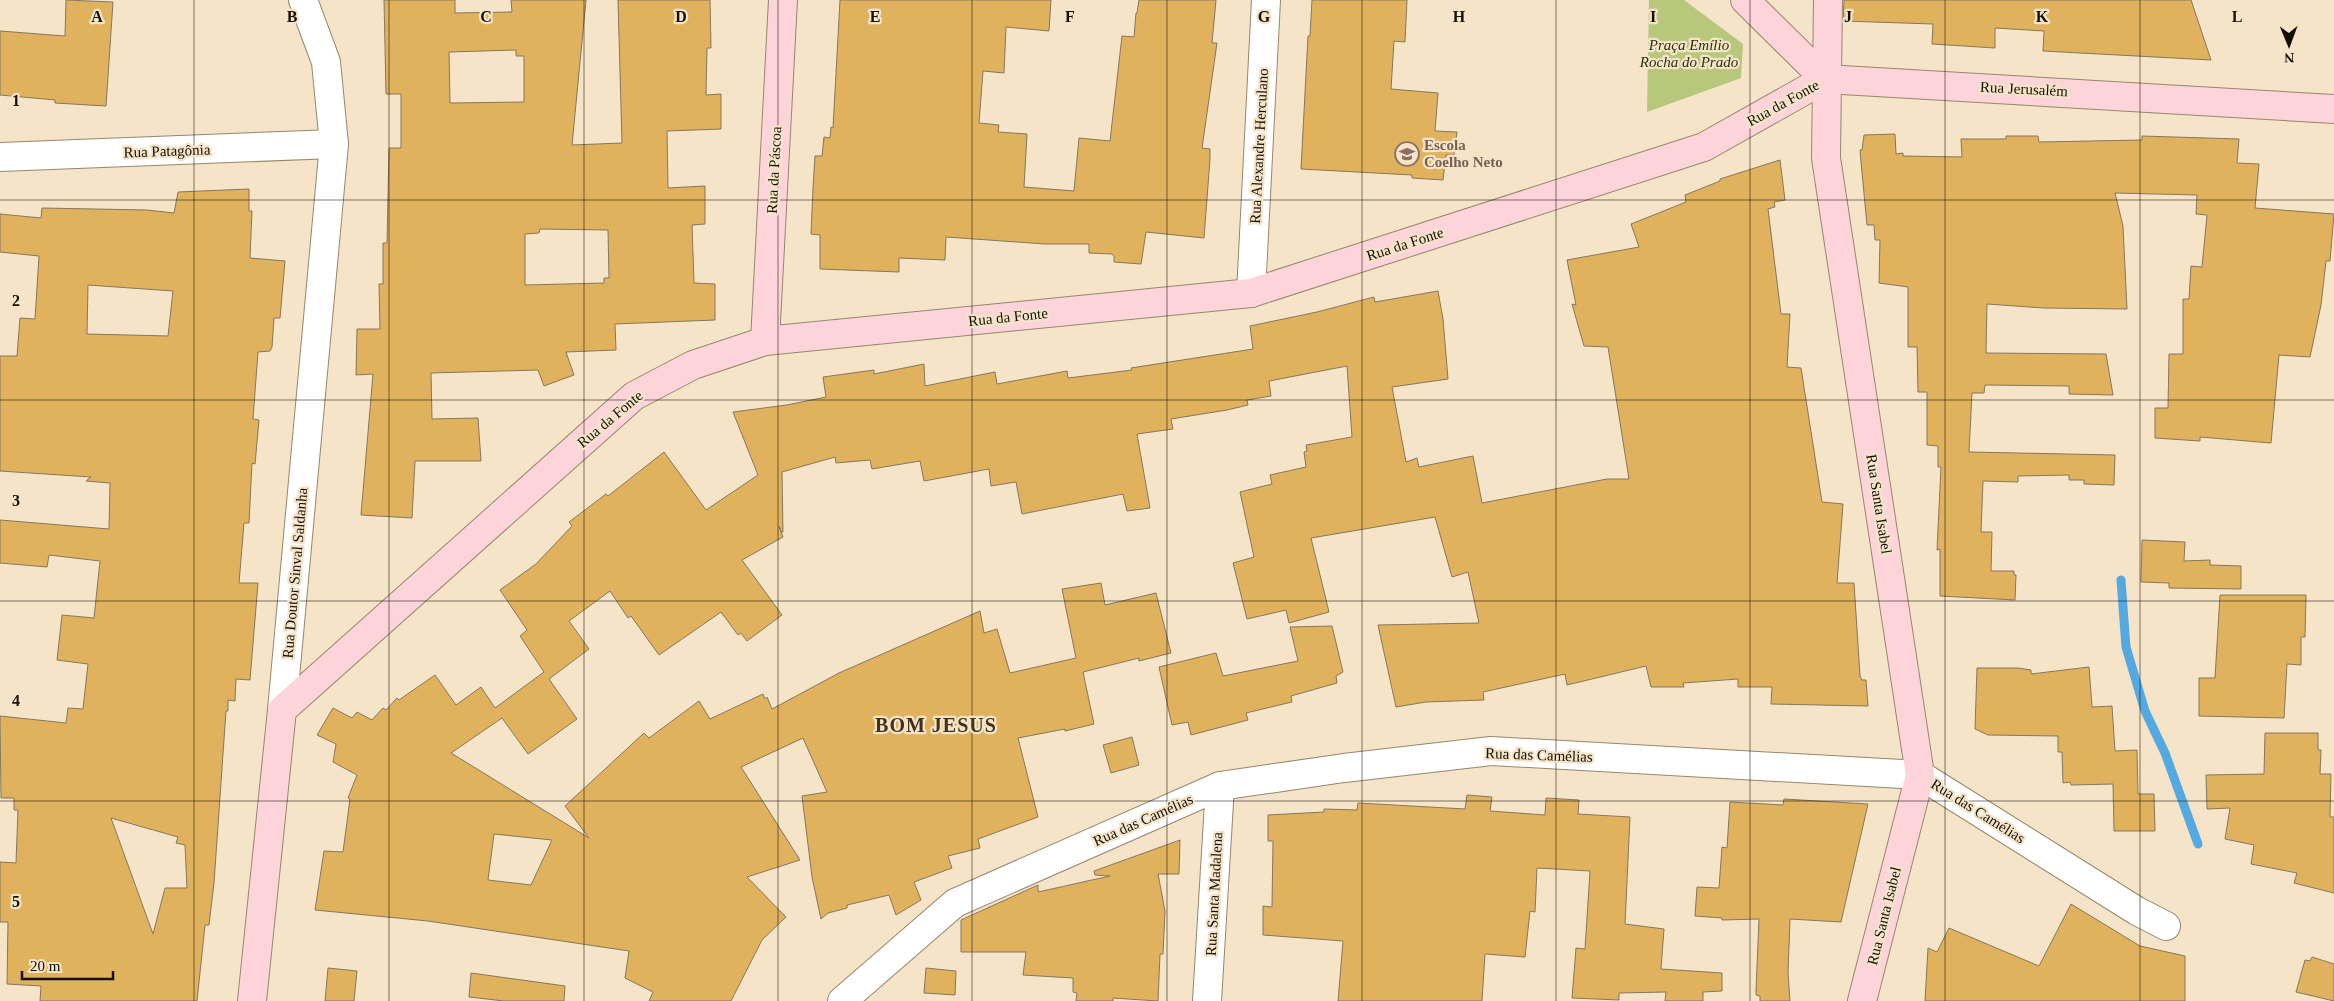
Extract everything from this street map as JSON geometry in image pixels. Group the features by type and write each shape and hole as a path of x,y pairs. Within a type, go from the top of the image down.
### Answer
{"street":[{"name":"Rua Doutor Sinval Saldanha","path":"252,1001 282,710 334,144 326,62 303,0"},
{"name":"Rua da Páscoa","path":"765,341 783,0"},
{"name":"Rua Alexandre Herculano","path":"1251,293 1266,0"},
{"path":"1745,0 1825,79"},
{"name":"Rua Santa Isabel","path":"1828,0 1825,79 1826,158 1920,774 1862,1001"},
{"name":"Rua da Fonte","path":"282,710 634,396 693,365 765,341 1251,293 1704,147 1825,79"},
{"name":"Rua Jerusalém","path":"1825,79 2334,109"},
{"name":"Rua Patagônia","path":"0,157 334,144"},
{"name":"Rua das Camélias","path":"842,1001 955,903 1220,786 1344,768 1491,751 1920,774 2137,911 2166,926"},
{"name":"Rua Santa Madalena","path":"1207,1001 1220,786"}],"green space":[{"name":"Praça Emílio Rocha do Prado","path":"1649,0 1684,0 1743,44 1741,78 1647,112"}],"building":[{"path":"66,0 113,2 106,106 55,103 55,100 0,95 0,31 65,36"},
{"path":"384,0 455,0 455,13 512,12 511,0 586,0 572,145 622,143 618,0 710,0 711,48 707,48 706,95 721,94 721,129 667,131 668,188 705,186 705,224 692,225 694,283 715,284 715,320 615,324 616,350 566,352 574,375 544,386 538,370 431,373 432,419 478,418 481,461 415,461 412,518 361,515 373,374 356,375 357,329 380,329 379,284 383,284 383,243 387,243 389,148 401,148 401,94 386,94","holes":["516,50 516,56 524,56 524,102 450,103 449,52","540,229 608,230 609,278 604,278 604,283 525,285 525,234 539,233"]},
{"path":"840,0 1051,0 1049,31 1006,27 1004,73 983,71 979,123 999,125 998,132 1027,134 1024,187 1074,191 1079,138 1110,141 1122,36 1134,37 1139,0 1216,0 1212,43 1217,43 1202,148 1210,149 1204,238 1146,232 1141,264 1114,262 1112,254 1089,253 1089,244 1045,244 946,237 945,260 899,258 899,272 820,269 820,235 811,234 815,156 822,156 824,137 830,138 831,127 833,128"},
{"path":"1312,0 1407,0 1405,42 1394,41 1391,89 1438,93 1435,131 1457,132 1454,155 1446,155 1443,180 1412,178 1412,175 1301,169 1308,36 1310,36"},
{"path":"1844,0 2191,0 2211,60 2043,51 2044,31 1995,28 1995,48 1932,44 1933,24 1843,21"},
{"path":"1895,134 1896,154 1903,153 1903,156 1962,157 1961,139 2006,139 2006,136 2038,136 2039,142 2142,140 2142,136 2239,139 2237,163 2259,164 2255,208 2334,214 2330,261 2326,261 2321,305 2310,357 2279,355 2271,443 2200,437 2200,441 2155,438 2155,408 2168,408 2169,354 2183,354 2183,299 2189,299 2191,266 2202,267 2207,215 2196,214 2197,195 2115,193 2123,226 2127,309 2044,308 1987,304 1986,353 2106,354 2113,395 2069,394 2069,386 1985,385 1984,393 1972,393 1969,452 2115,455 2114,485 2084,484 2084,480 2069,480 2069,475 2018,476 2018,482 1983,481 1981,532 1992,532 1991,571 2014,571 2014,575 2016,575 2015,600 1940,596 1940,549 1937,550 1941,467 1938,467 1938,446 1927,445 1927,392 1918,392 1917,347 1908,347 1908,287 1879,283 1880,240 1875,240 1874,225 1867,225 1860,150 1862,150 1864,135"},
{"path":"1780,160 1785,200 1774,202 1775,207 1768,209 1781,314 1790,314 1787,367 1801,368 1822,502 1843,504 1837,583 1854,583 1860,676 1862,680 1866,680 1868,706 1771,704 1772,687 1738,687 1738,679 1683,683 1684,687 1651,687 1646,666 1567,685 1565,674 1483,692 1484,700 1426,702 1396,707 1378,625 1479,623 1468,572 1452,577 1435,517 1311,538 1329,612 1289,623 1286,610 1247,619 1233,563 1254,557 1240,492 1272,484 1270,475 1306,467 1304,452 1307,451 1306,445 1352,437 1347,366 1269,381 1271,396 1247,400 1248,405 1227,410 1171,419 1173,429 1137,434 1150,508 1127,511 1123,494 1022,514 1016,482 991,486 989,469 924,481 920,461 872,469 870,460 836,463 835,457 782,472 783,532 781,532 783,537 742,560 782,615 747,641 741,633 738,635 721,612 659,655 631,616 628,618 610,591 569,621 589,649 549,679 577,719 528,754 502,718 451,753 589,838 565,806 644,733 649,738 699,701 710,719 763,694 765,699 767,697 772,709 839,673 980,611 984,633 997,629 1010,673 1076,658 1062,589 1101,583 1105,605 1156,593 1171,653 1139,661 1139,658 1083,672 1094,724 1065,731 1065,729 1018,738 1038,817 978,839 980,848 948,856 952,868 914,882 921,900 896,915 889,895 847,905 847,908 828,913 821,919 812,877 802,796 827,792 803,738 741,767 800,860 747,877 786,917 762,940 731,1001 649,1001 653,992 625,978 629,951 428,921 315,910 324,851 343,852 350,799 348,798 357,775 333,762 336,744 317,735 333,708 352,718 357,712 372,720 383,708 386,710 397,698 399,700 435,675 456,705 481,687 495,708 544,672 520,636 527,630 500,590 536,564 572,526 569,522 606,494 608,496 664,452 706,510 758,475 733,412 787,405 826,397 823,377 874,370 874,374 924,364 925,386 995,372 997,384 1067,371 1068,378 1132,370 1131,368 1253,349 1250,326 1317,312 1374,297 1375,302 1438,291 1443,319 1448,379 1392,387 1406,462 1417,458 1419,467 1473,456 1482,503 1607,479 1629,479 1608,347 1584,346 1572,304 1576,305 1567,260 1639,247 1631,224 1686,202 1685,195 1720,181 1720,179","holes":["494,834 552,840 531,885 488,880"]},
{"path":"249,189 249,211 252,211 250,258 285,261 280,318 274,318 272,347 270,351 258,352 253,419 259,420 255,464 252,463 249,523 244,523 239,583 258,583 250,680 236,679 235,701 228,700 228,711 226,711 214,883 209,925 205,925 197,1001 40,1001 41,986 7,984 8,922 0,922 0,862 16,863 18,810 14,810 14,798 1,798 0,716 66,723 68,708 83,709 88,664 57,660 62,615 94,618 100,561 49,555 47,567 0,563 0,520 109,529 110,483 86,481 91,477 0,471 0,356 17,356 20,318 35,319 39,256 0,252 0,214 41,218 42,208 147,210 174,213 178,192","holes":["88,285 173,291 168,336 87,334","111,818 178,837 176,843 185,845 187,888 165,888 153,934"]},
{"path":"2142,540 2185,542 2184,561 2210,560 2210,565 2241,566 2241,589 2169,588 2169,583 2141,582"},
{"path":"2220,595 2306,595 2305,637 2301,637 2301,665 2287,664 2284,718 2199,716 2199,678 2215,678"},
{"path":"1332,626 1343,672 1336,676 1337,683 1291,696 1292,702 1246,713 1248,720 1191,735 1188,722 1172,725 1159,667 1216,653 1223,676 1298,661 1290,627"},
{"path":"2089,667 2092,707 2112,706 2115,751 2137,750 2138,794 2154,794 2155,831 2114,831 2113,784 2071,785 2070,782 2063,783 2062,752 2058,752 2058,736 1988,735 1975,729 1977,668 2018,668 2031,670 2031,674"},
{"path":"2265,733 2318,733 2318,750 2321,750 2320,774 2331,774 2330,817 2334,817 2334,893 2294,883 2297,873 2251,864 2254,845 2225,839 2230,808 2207,809 2206,775 2264,774"},
{"path":"1132,737 1139,765 1111,773 1103,745"},
{"path":"1467,795 1492,797 1490,811 1545,815 1546,798 1579,800 1578,814 1630,817 1625,924 1664,929 1661,969 1722,973 1722,991 1703,992 1703,1001 1665,1001 1666,992 1619,993 1619,1000 1572,998 1576,948 1585,949 1590,871 1537,868 1535,912 1530,911 1525,957 1485,954 1482,1001 1338,1001 1343,941 1263,935 1263,906 1272,907 1273,841 1268,841 1268,815 1324,812 1324,809 1357,810 1358,803 1465,809"},
{"path":"1784,799 1868,804 1841,922 1790,919 1788,973 1790,1001 1760,1001 1760,996 1756,995 1759,919 1722,920 1722,918 1695,916 1697,887 1719,888 1722,847 1727,848 1730,802 1783,805"},
{"path":"1180,840 1179,874 1158,874 1165,911 1163,954 1160,954 1158,1001 1113,998 1113,1001 1076,1001 1077,993 1073,992 1073,978 1023,975 1026,952 961,952 961,920 1038,885 1038,892 1110,876 1095,875 1094,871"},
{"path":"2071,904 2140,946 2185,956 2185,1001 1925,1001 1928,948 1937,952 1949,928 2039,966"},
{"path":"2312,957 2334,964 2334,1001 2296,992 2305,960 2310,961"},
{"path":"328,968 357,971 354,1001 325,1001"},
{"path":"926,968 956,971 955,995 924,993"},
{"path":"471,973 565,986 564,1001 504,1001 469,997"}],"waterway":[{"path":"2121,580 2126,647 2145,711 2165,753 2198,844"}],"place":[{"name":"Escola Coelho Neto","path":"1407,154"}],"district":[{"name":"BOM JESUS","path":"936,725"}]}
